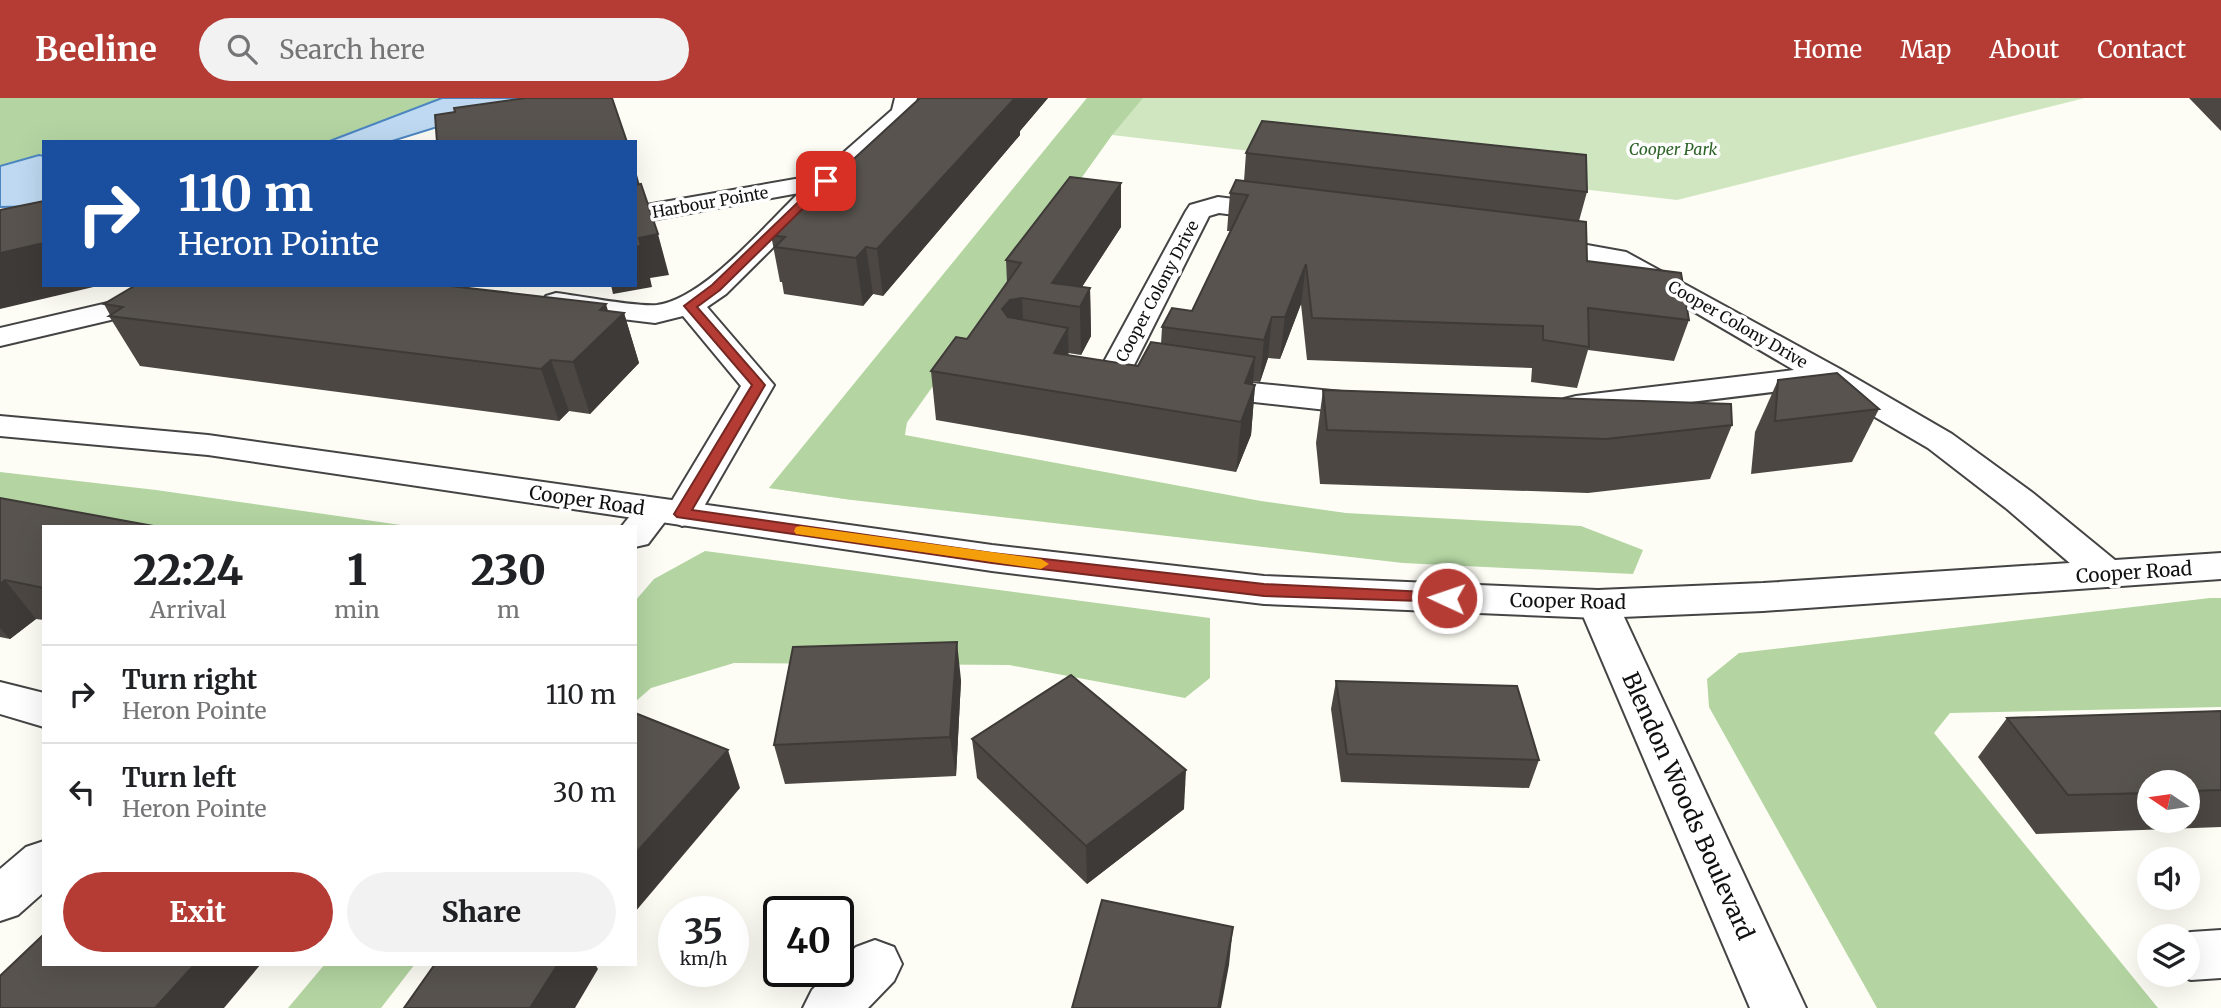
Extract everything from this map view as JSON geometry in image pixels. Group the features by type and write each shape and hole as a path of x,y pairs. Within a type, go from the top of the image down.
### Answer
{"street":[{"path":"533,300 655,314 690,306 716,288 826,181 903,112 906,98"},
{"name":"Harbour Pointe","path":"637,215 826,181"},
{"name":"Cooper Colony Drive","path":"1315,217 1218,205 1199,211 1129,374 1222,391 1401,406"},
{"name":"Cooper Colony Drive","path":"1507,240 1616,258 1660,280 1940,441 2020,501 2107,574"},
{"path":"0,337 216,287"},
{"path":"658,520 758,385 690,306"},
{"path":"1545,410 1829,376"},
{"name":"Cooper Road","path":"0,426 208,445 658,520 1264,590 1598,604 1763,597 2221,566"},
{"name":"Blendon Woods Boulevard","path":"1598,604 1778,1008"},
{"path":"0,698 42,709"},
{"path":"0,899 42,864"},
{"path":"831,1008 875,964"}],"green space":[{"path":"0,98 442,98 332,140 42,140 42,156 0,166"},
{"name":"Cooper Park","path":"1087,98 2085,98 1677,200 1112,135 852,500 769,488"},
{"path":"1087,98 1143,98 1112,135 907,422 905,435 1261,501 1346,513 1581,526 1643,550 1633,574 1403,563 852,500 769,488"},
{"path":"0,472 156,490 401,525 42,527 0,524"},
{"path":"705,551 1210,618 1210,678 1185,698 1009,665 734,663 651,688 637,700 637,599 654,579"},
{"path":"2221,598 2221,707 1950,713 1934,733 2137,982 2137,987 2141,987 2158,1008 1877,1008 1709,707 1707,679 1739,653"},
{"path":"323,966 413,966 381,1008 288,1008"}],"water":[{"path":"442,98 531,98 395,140 332,140"},
{"path":"42,156 42,206 0,207 0,166"}],"building":[{"path":"526,98 612,98 626,140 437,140 435,115 455,112 454,108"},
{"path":"920,98 1015,98 877,249 866,247 856,258 775,247 785,237 771,235"},
{"path":"1262,121 1586,155 1587,192 1246,153"},
{"path":"1070,177 1121,183 1052,283 1090,288 1080,307 1022,298 1010,300 1002,309 1008,317 1068,328 1054,353 1138,366 1151,342 1255,357 1245,383 1255,385 1241,422 931,371 956,337 967,339 1021,263 1006,260"},
{"path":"1236,180 1586,222 1587,261 1681,273 1689,320 1588,308 1589,347 1543,340 1543,326 1312,318 1306,264 1285,317 1272,317 1264,340 1162,327 1172,308 1192,311 1248,195 1230,193"},
{"path":"641,184 658,234 639,238 641,246 637,247 637,185"},
{"path":"42,201 42,243 0,253 0,210"},
{"path":"133,287 459,287 606,304 600,310 624,313 573,362 551,360 541,369 109,316 123,307 104,304"},
{"path":"1837,373 1879,409 1775,421 1778,380"},
{"path":"1323,390 1731,404 1732,425 1606,439 1327,430"},
{"path":"0,498 148,525 42,525 42,588 5,580 0,584"},
{"path":"957,642 950,737 774,745 793,647"},
{"path":"1071,675 1186,770 1086,846 972,739"},
{"path":"1336,681 1517,686 1539,760 1347,754"},
{"path":"2221,711 2221,790 2200,791 2200,770 2137,770 2137,793 2068,795 2007,718"},
{"path":"637,714 728,750 637,852"},
{"path":"1102,900 1233,927 1218,1008 1072,1008"},
{"path":"42,936 42,966 193,966 155,1008 0,1008 0,976"},
{"path":"434,966 557,966 530,1008 404,1008"}],"slow traffic":[{"path":"801,531 1041,564"}],"route":[{"path":"826,181 716,288 690,306 758,385 682,514 992,558 1264,590 1447,598"}]}
